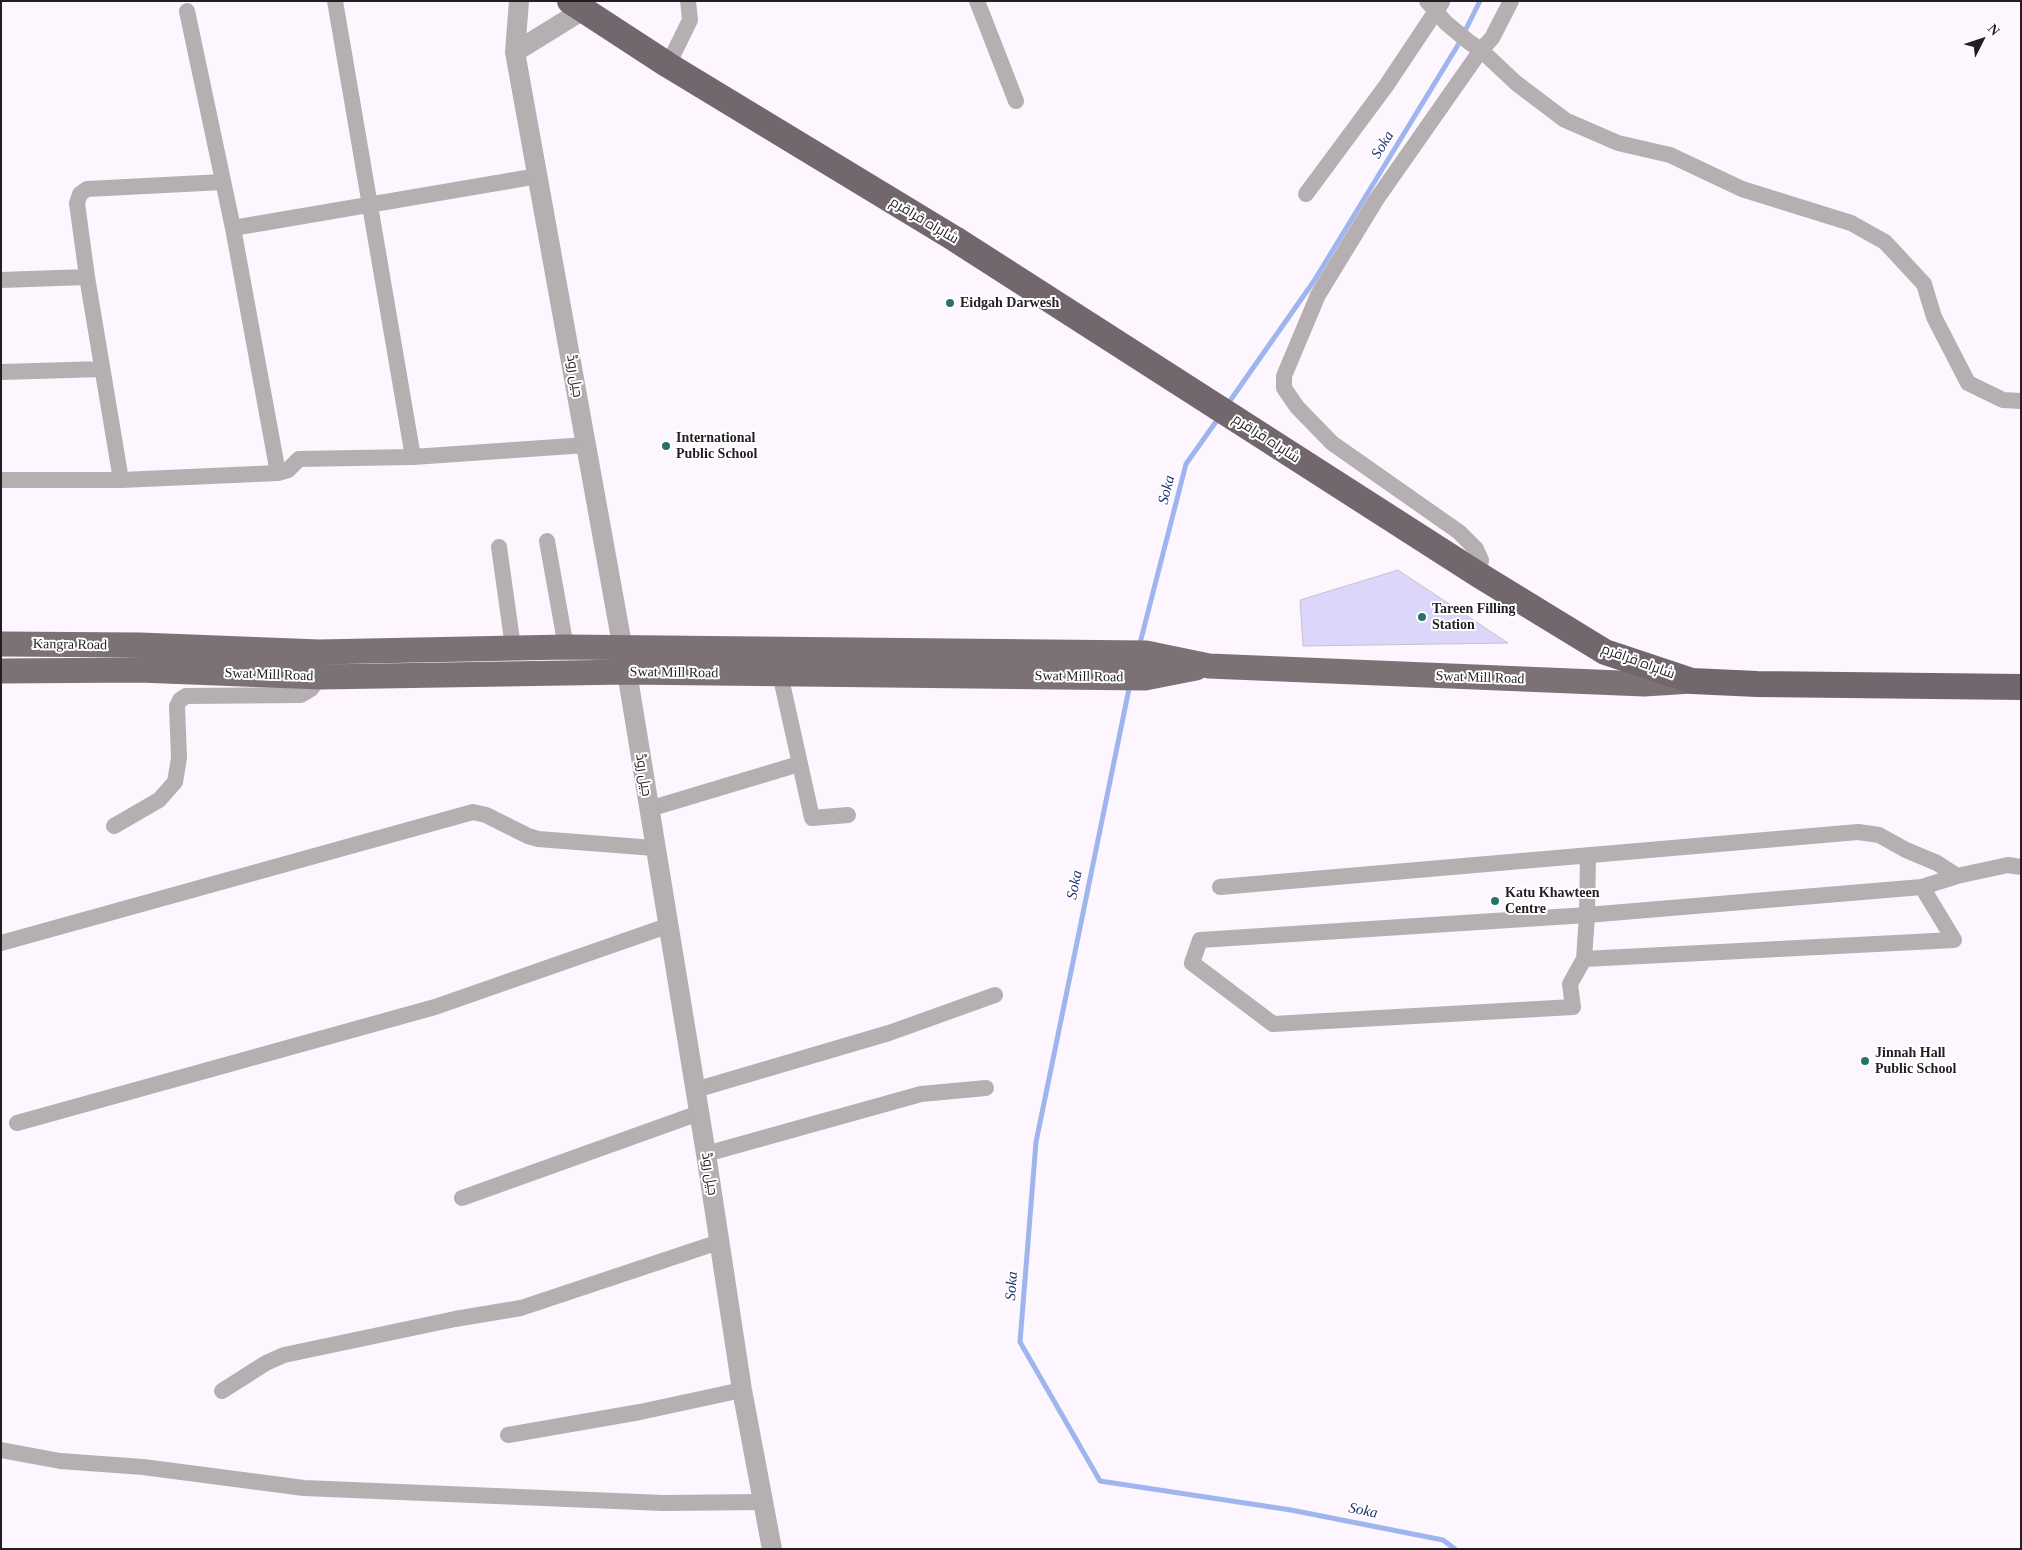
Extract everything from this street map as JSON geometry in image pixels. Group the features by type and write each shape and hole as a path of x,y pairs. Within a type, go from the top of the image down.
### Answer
{"highway":[{"name":"شاہراہ قراقرم","path":"577,6 668,65 955,239 1479,575 1606,652 1692,681 1757,684 2021,687"}],"main road":[{"name":"Kangra Road","path":"1,644 140,645"},
{"name":"Swat Mill Road","path":"140,645 319,652 566,647 1146,653 1209,666 1644,684 1692,681"},
{"name":"Swat Mill Road","path":"139,670 320,677 626,672 1146,678 1209,666"},
{"name":"Kangra Road","path":"1,670 139,670"}],"street":[{"path":"335,1 414,457"},
{"name":"جیل روڈ","path":"519,1 515,52 622,648 706,1154 742,1390 772,1549"},
{"path":"668,65 690,20 688,1"},
{"path":"977,1 1016,102"},
{"path":"1479,575 1480,560 1476,550 1459,532 1332,443 1298,407 1284,388 1284,376 1318,295 1376,200 1475,46 1492,38 1511,1"},
{"path":"515,52 577,6"},
{"path":"1306,194 1386,86 1438,9 1516,83 1565,120 1618,143 1670,155 1742,189 1851,223 1885,242 1924,284 1934,317 1968,383 2002,400 2021,401"},
{"path":"187,11 233,228 278,473"},
{"path":"233,228 371,206 538,176"},
{"path":"121,480 87,278 77,203 80,194 88,189 223,182"},
{"path":"1,280 87,278"},
{"path":"1,372 102,369"},
{"path":"1,480 121,480 278,473 288,470 299,459 414,457 586,445"},
{"path":"547,541 566,647"},
{"path":"499,547 513,647"},
{"path":"780,674 812,818 816,820 848,815"},
{"path":"114,826 159,800 175,782 179,758 177,706 180,700 186,696 301,695 311,689 320,677"},
{"path":"649,809 799,764"},
{"path":"1,943 473,812 486,815 538,839 654,848"},
{"path":"1220,886 1858,832 1880,835 1906,850 1937,863 1956,876"},
{"path":"1588,855 1587,915 1584,959 1570,984 1573,1007 1273,1024 1192,963 1200,940 1587,915 1922,887 1956,876 2008,865 2021,867"},
{"path":"1584,959 1954,940 1922,887"},
{"path":"17,1122 200,1070 435,1007 667,926"},
{"path":"695,1090 889,1033 995,995"},
{"path":"706,1154 921,1094 986,1088"},
{"path":"462,1198 699,1113"},
{"path":"222,1391 266,1363 284,1355 455,1318 521,1308 719,1242"},
{"path":"508,1435 640,1412 742,1390"},
{"path":"1,1450 60,1461 143,1467 304,1488 646,1503 763,1502"}],"building":[{"path":"1398,570 1508,643 1303,646 1300,600"}],"waterway":[{"name":"Soka","path":"1227,405 1314,281 1458,45 1480,1"},
{"name":"Soka","path":"1139,647 1186,464 1220,416"},
{"name":"Soka","path":"1130,684 1036,1142 1020,1342 1100,1481 1291,1510 1443,1540 1455,1549"}],"place":[{"name":"Eidgah Darwesh","path":"950,303"},
{"name":"International Public School","path":"666,446"},
{"name":"Tareen Filling Station","path":"1422,617"},
{"name":"Katu Khawteen Centre","path":"1495,901"},
{"name":"Jinnah Hall Public School","path":"1865,1061"}]}
